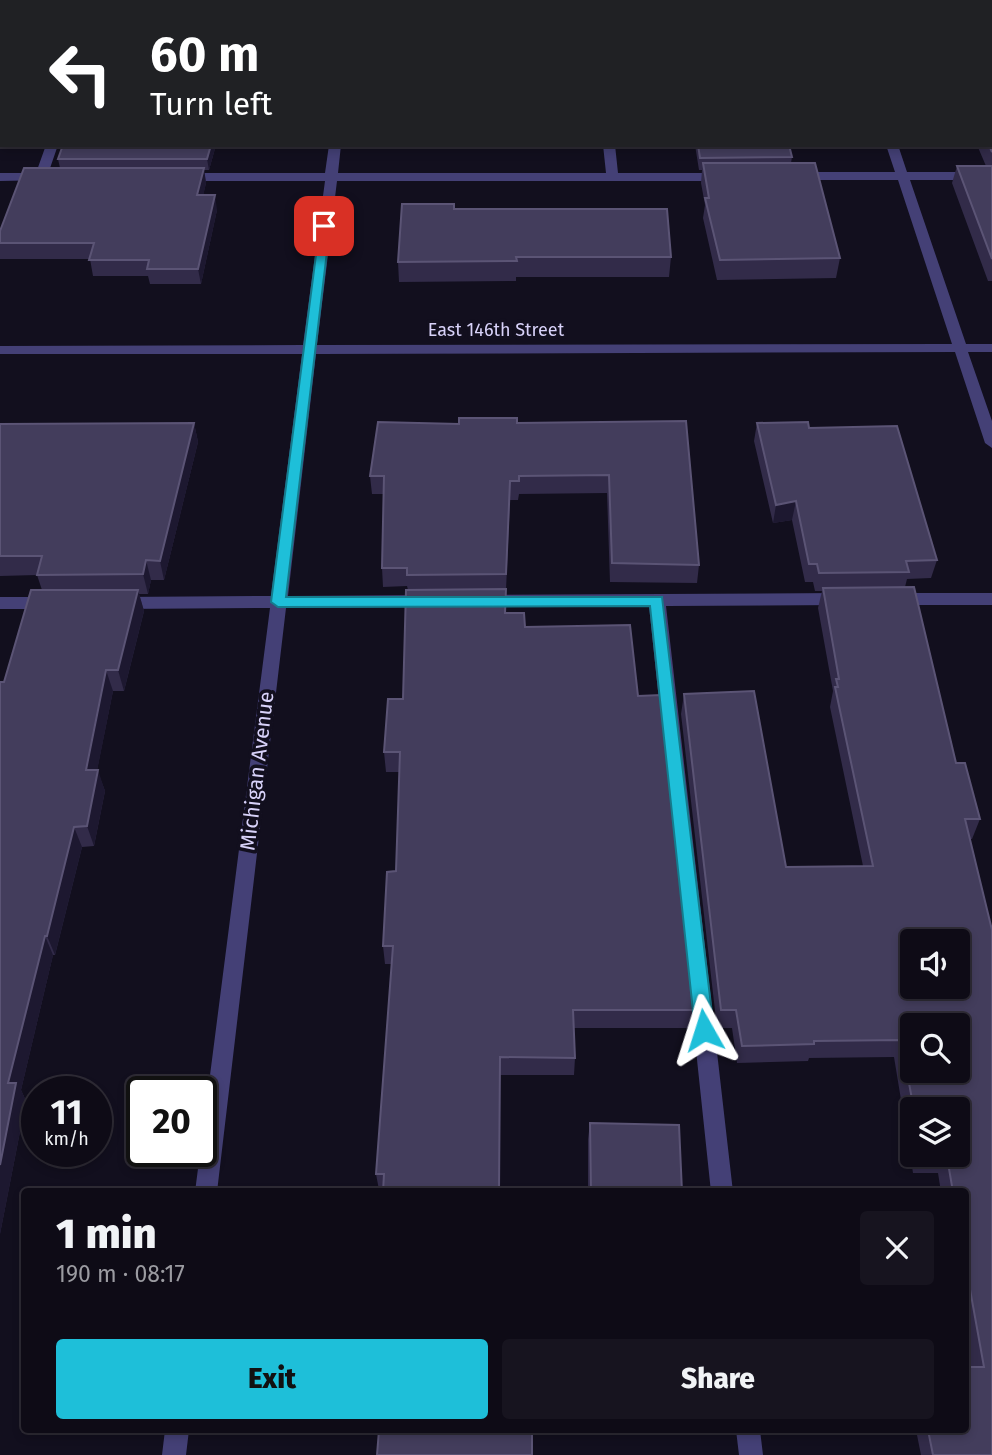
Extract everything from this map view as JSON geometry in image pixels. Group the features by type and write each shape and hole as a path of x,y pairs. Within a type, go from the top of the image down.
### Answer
{"street":[{"path":"41,177 51,147"},
{"name":"Michigan Avenue","path":"206,1188 335,147"},
{"path":"609,147 612,177"},
{"path":"893,147 992,443"},
{"path":"778,177 992,176"},
{"path":"0,177 55,177"},
{"path":"165,177 736,177"},
{"name":"East 146th Street","path":"0,350 992,348"},
{"path":"467,601 992,599"},
{"path":"657,600 722,1188"},
{"path":"97,603 440,601"},
{"path":"0,603 69,603"},
{"path":"174,1455 177,1433"},
{"path":"748,1433 751,1455"}],"building":[{"path":"62,147 210,147 207,159 58,159"},
{"path":"698,147 790,147 792,157 700,158"},
{"path":"703,163 815,163 840,258 720,260 705,198 709,198"},
{"path":"957,166 992,166 992,259"},
{"path":"24,168 204,168 197,195 215,195 198,269 147,269 149,260 89,260 94,243 0,243 0,231"},
{"path":"402,204 454,204 454,209 667,209 671,257 516,257 517,261 398,262"},
{"path":"459,418 517,418 517,423 686,421 699,565 612,563 609,475 519,476 519,481 510,481 506,574 407,575 407,568 382,568 384,476 370,476 378,422 459,424"},
{"path":"808,422 809,428 897,426 937,560 906,561 909,572 819,573 817,564 809,564 796,501 776,505 757,423"},
{"path":"194,423 160,561 146,560 143,574 37,575 42,556 0,556 0,424"},
{"path":"914,587 956,763 965,763 980,819 965,819 992,930 992,1455 933,1455 929,1433 969,1433 969,1367 984,1367 969,1284 969,1188 952,1188 949,1167 970,1167 970,1097 912,1097 909,1083 970,1083 970,1013 900,1013 900,1040 814,1041 814,1044 742,1046 736,1010 721,1010 684,694 754,691 786,867 873,866 835,687 838,687 836,679 839,679 823,588"},
{"path":"506,589 505,613 524,613 525,627 630,625 638,696 661,695 695,1010 573,1010 575,1058 500,1057 499,1188 383,1188 384,1174 376,1174 393,946 383,946 387,872 396,871 400,752 384,752 388,699 403,699 406,590"},
{"path":"31,590 138,590 118,670 106,670 86,770 98,770 87,826 74,827 45,936 8,1083 16,1083 0,1165 0,682 4,682"},
{"path":"590,1123 679,1125 682,1188 591,1188"},
{"path":"379,1433 532,1433 532,1455 377,1455"}],"route":[{"path":"324,226 278,602 657,600 704,1030"}]}
